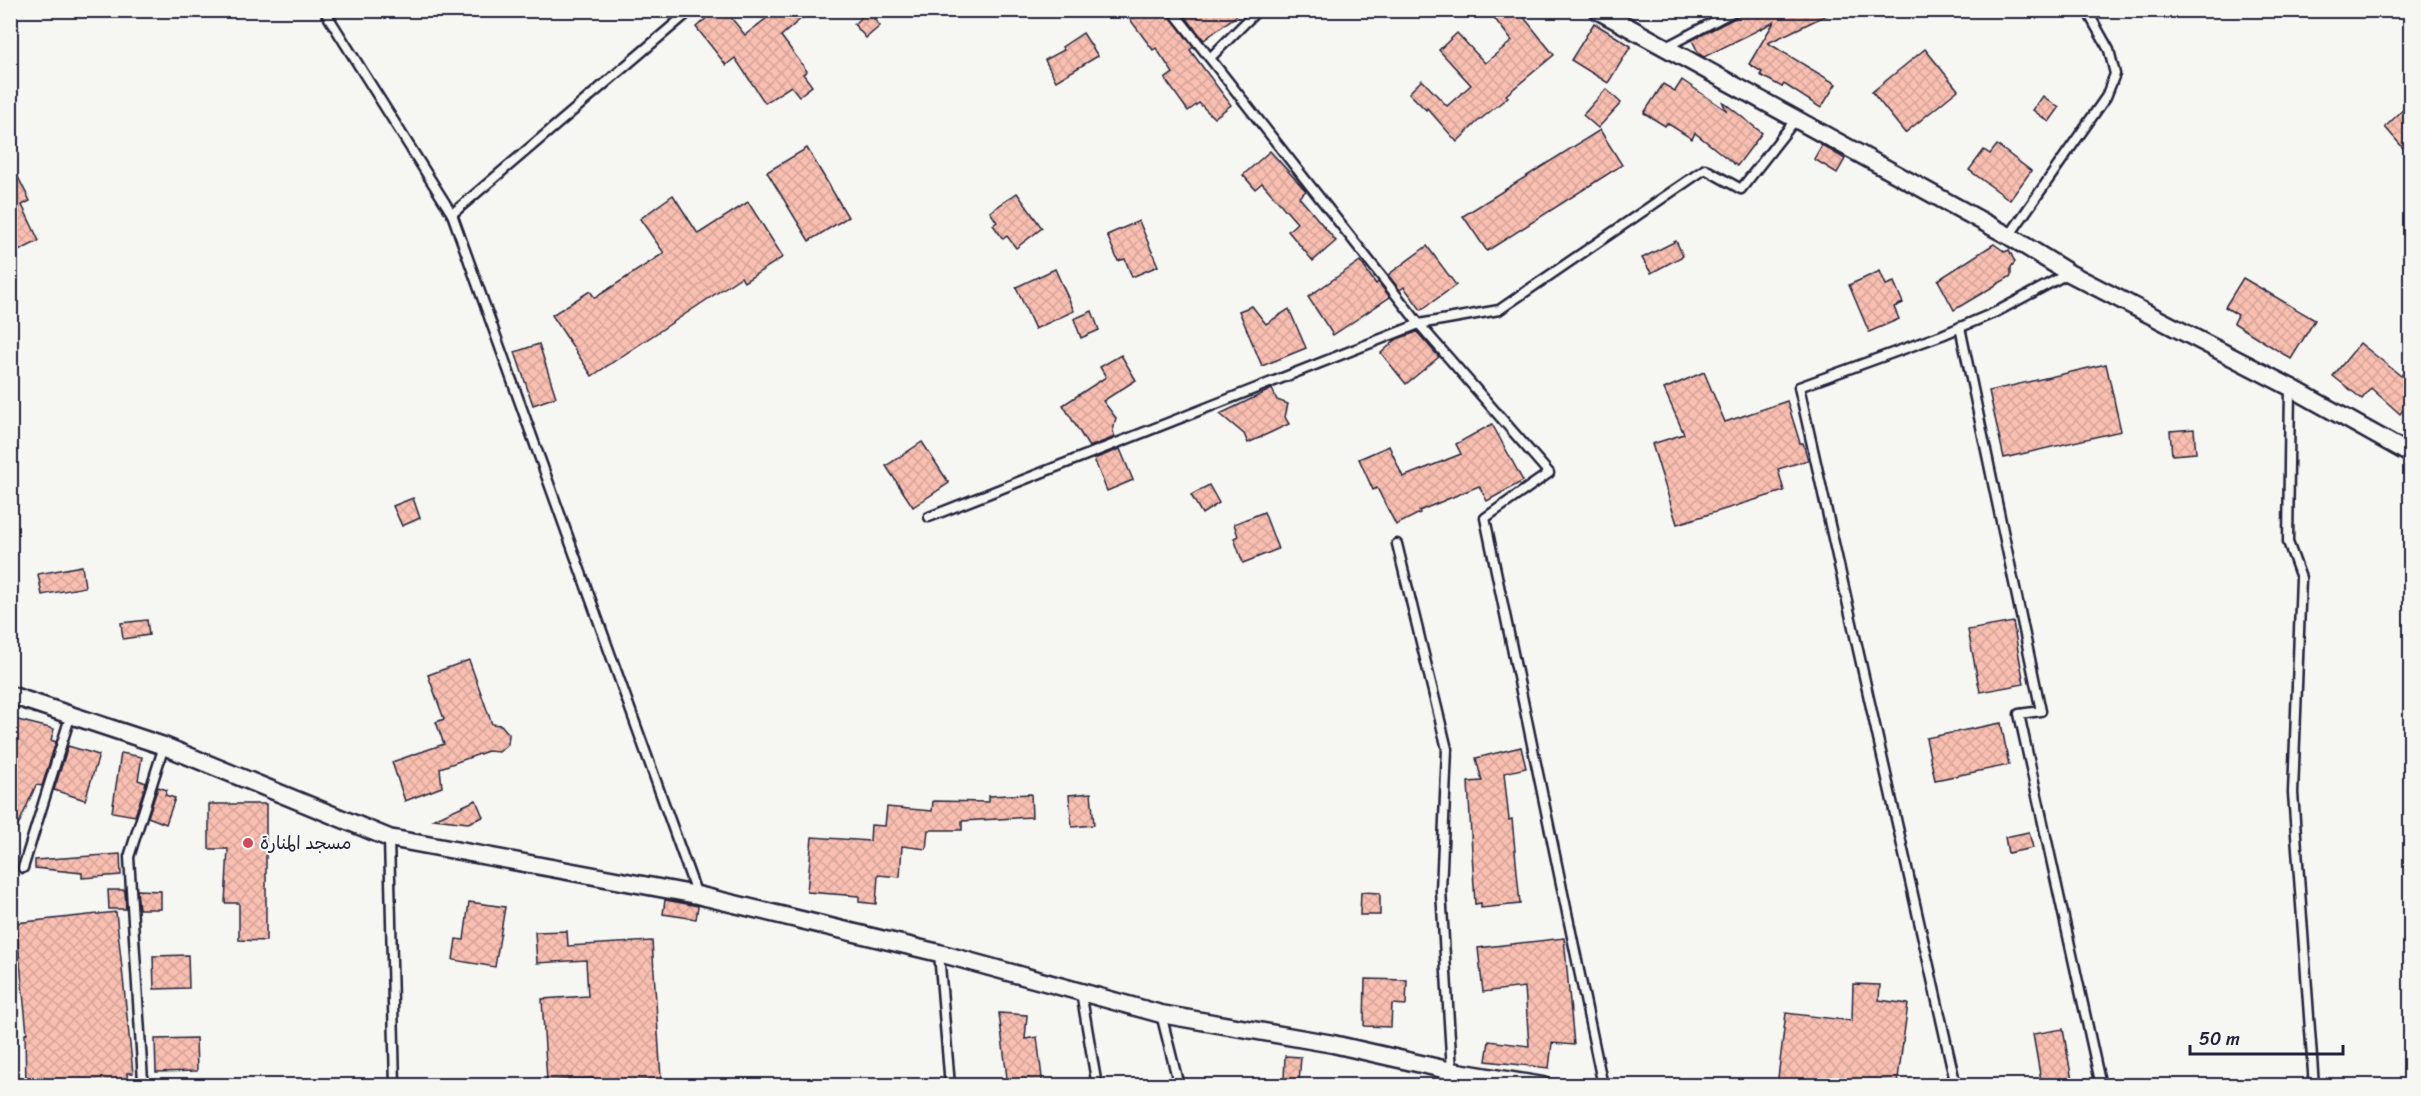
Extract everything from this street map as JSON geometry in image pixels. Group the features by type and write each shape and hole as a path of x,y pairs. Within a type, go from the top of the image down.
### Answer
{"street":[{"path":"1597,10 2009,236 2069,273 2290,387 2410,454"},
{"path":"10,695 164,746 389,838 697,895 939,953 1161,1014 1333,1044 1452,1071 1543,1086"}],"lane":[{"path":"324,10 452,214 697,895"},
{"path":"452,214 691,10"},
{"path":"1172,10 1419,324 1549,473 1485,518 1603,1086"},
{"path":"1210,58 1258,10"},
{"path":"1664,48 1736,10"},
{"path":"2009,236 2106,97 2115,74 2109,50 2090,16 2090,10"},
{"path":"929,517 1419,324 1499,310 1705,169 1741,189 1796,119"},
{"path":"1956,1086 1799,387 1996,312 2069,273"},
{"path":"1960,327 2041,711 2019,714 2102,1086"},
{"path":"2290,387 2288,542 2301,578 2293,793 2314,1086"},
{"path":"1397,544 1447,749 1441,891 1452,1071"},
{"path":"23,868 71,714"},
{"path":"143,1081 129,857 164,746"},
{"path":"389,838 395,1086"},
{"path":"939,953 950,1086"},
{"path":"1081,992 1097,1086"},
{"path":"1161,1014 1179,1086"}],"building":[{"path":"716,10 725,10 745,35 777,10 811,10 781,36 807,71 803,74 812,86 799,96 791,86 765,103 735,58 726,65 696,27"},
{"path":"1123,10 1166,10 1193,47 1190,50 1231,105 1214,118 1199,103 1188,111 1165,79 1173,73 1156,48 1153,50"},
{"path":"1180,10 1244,10 1204,40"},
{"path":"1488,10 1518,10 1554,55 1506,95 1508,97 1457,142 1427,108 1426,110 1409,93 1422,80 1447,106 1471,85 1439,50 1457,33 1485,63 1512,41"},
{"path":"1837,10 1768,43 1836,84 1821,108 1784,84 1782,87 1760,75 1762,72 1749,64 1774,22 1704,57 1699,54 1692,40 1739,16 1742,11"},
{"path":"868,11 880,26 866,38 854,24"},
{"path":"1594,23 1631,46 1608,83 1571,60"},
{"path":"1083,33 1098,56 1056,81 1045,60 1064,50 1062,47"},
{"path":"1925,49 1958,90 1905,133 1872,92"},
{"path":"1682,80 1726,110 1722,101 1762,133 1737,166 1695,133 1692,139 1667,123 1665,126 1644,113 1663,84 1675,91"},
{"path":"1606,89 1621,103 1598,128 1583,115"},
{"path":"2043,96 2059,108 2049,122 2033,110"},
{"path":"2410,103 2410,156 2385,127"},
{"path":"1600,130 1622,165 1487,251 1463,216"},
{"path":"1822,145 1845,159 1837,173 1814,159"},
{"path":"1997,145 2031,171 2010,200 1969,170 1984,150 1990,154"},
{"path":"807,148 848,217 809,241 767,172"},
{"path":"1270,151 1306,191 1299,197 1336,241 1313,261 1288,231 1297,223 1262,183 1255,189 1243,175"},
{"path":"10,161 30,201 22,205 39,241 10,255"},
{"path":"1017,193 1042,228 1016,248 1007,236 1003,239 993,225 997,222 990,212"},
{"path":"673,195 698,234 748,202 783,257 744,282 741,277 592,376 552,315 590,291 595,298 664,253 640,219"},
{"path":"1139,221 1158,266 1132,277 1125,259 1118,261 1107,235"},
{"path":"1676,241 1683,256 1651,273 1642,258"},
{"path":"1994,244 2005,252 2009,250 2015,262 2011,267 2011,276 1954,310 1938,280"},
{"path":"1427,246 1456,285 1421,310 1404,287 1400,290 1388,275"},
{"path":"1360,261 1376,284 1378,282 1390,297 1333,335 1308,297"},
{"path":"1055,269 1074,311 1035,329 1016,287"},
{"path":"1880,271 1886,285 1894,282 1903,303 1894,307 1899,319 1869,332 1849,285"},
{"path":"2243,278 2315,320 2291,359 2234,323 2238,315 2225,307"},
{"path":"1252,306 1266,324 1289,309 1306,348 1262,366 1239,311"},
{"path":"1092,311 1099,330 1081,338 1074,319"},
{"path":"1417,332 1439,357 1406,384 1381,353 1397,339"},
{"path":"2360,343 2401,376 2410,364 2410,401 2400,414 2371,388 2362,399 2333,376"},
{"path":"539,344 556,397 533,405 515,352"},
{"path":"1121,355 1136,380 1103,401 1116,418 1113,431 1115,437 1089,447 1063,405 1106,377 1100,367"},
{"path":"2106,364 2121,431 2004,458 1989,391"},
{"path":"1704,372 1725,422 1787,401 1800,443 1803,443 1808,460 1778,469 1784,491 1677,524 1652,444 1684,434 1664,389"},
{"path":"1272,389 1277,400 1288,404 1285,417 1289,424 1248,443 1244,434 1220,414"},
{"path":"1492,424 1523,481 1487,501 1479,486 1419,511 1420,513 1396,525 1377,488 1373,490 1359,459 1389,446 1403,477 1461,454 1456,444"},
{"path":"2194,429 2196,453 2172,455 2170,431"},
{"path":"922,442 949,483 913,507 886,466"},
{"path":"1120,449 1133,480 1107,491 1094,459"},
{"path":"1209,485 1219,503 1202,514 1191,495"},
{"path":"413,498 420,518 402,526 393,506"},
{"path":"1264,512 1278,549 1243,563 1234,538 1238,536 1234,524"},
{"path":"82,566 85,587 42,595 38,574"},
{"path":"147,620 149,635 123,639 121,623"},
{"path":"2013,622 2024,684 1980,692 1968,630"},
{"path":"469,660 492,724 501,725 509,734 508,744 499,752 488,751 440,768 442,787 405,801 392,762 444,744 436,722 444,719 428,675"},
{"path":"10,718 54,729 51,740 56,742 42,786 36,785 10,844"},
{"path":"2001,723 2009,765 1935,780 1926,738"},
{"path":"68,746 99,755 85,800 54,790"},
{"path":"1521,747 1526,768 1504,773 1509,820 1512,819 1520,904 1481,908 1481,903 1475,904 1468,782 1482,781 1476,758"},
{"path":"121,753 142,757 138,780 146,783 135,816 112,812"},
{"path":"158,787 167,790 165,795 175,798 166,824 148,817"},
{"path":"1091,793 1094,825 1072,827 1069,795"},
{"path":"1031,794 1032,817 962,821 962,830 928,830 926,849 902,846 900,877 878,875 876,904 859,902 859,896 807,892 812,837 870,841 871,825 885,826 887,807 932,811 933,801 989,802 989,796"},
{"path":"476,800 483,817 468,823 434,819"},
{"path":"209,804 266,804 266,941 239,940 239,903 225,903 228,849 209,849"},
{"path":"2029,832 2033,848 2008,853 2005,837"},
{"path":"120,854 121,875 82,878 82,873 35,868 35,860"},
{"path":"108,890 125,890 126,909 109,909"},
{"path":"137,890 161,891 161,909 139,909"},
{"path":"1361,892 1380,893 1380,915 1360,915"},
{"path":"665,900 698,906 696,919 663,914"},
{"path":"469,902 505,907 495,967 453,960 456,939 464,940"},
{"path":"116,912 133,1073 127,1073 128,1086 26,1086 25,1034 27,1033 16,923"},
{"path":"567,931 568,946 652,941 661,1079 594,1083 593,1078 547,1081 542,999 588,996 586,960 537,963 535,932"},
{"path":"1564,938 1574,1045 1552,1043 1549,1068 1486,1061 1489,1041 1529,1046 1525,987 1483,992 1478,948"},
{"path":"188,955 189,988 154,989 153,956"},
{"path":"1365,979 1407,980 1406,1005 1392,1004 1391,1027 1364,1026"},
{"path":"1853,984 1880,985 1879,1000 1908,1004 1897,1086 1777,1086 1786,1013 1852,1021"},
{"path":"999,1013 1027,1015 1025,1039 1037,1037 1043,1086 1008,1086"},
{"path":"2063,1029 2073,1086 2042,1086 2033,1034"},
{"path":"196,1038 197,1071 156,1072 155,1039"},
{"path":"1285,1056 1301,1057 1299,1082 1284,1081"}],"place":[{"name":"مسجد المنارة","path":"248,843"}]}
